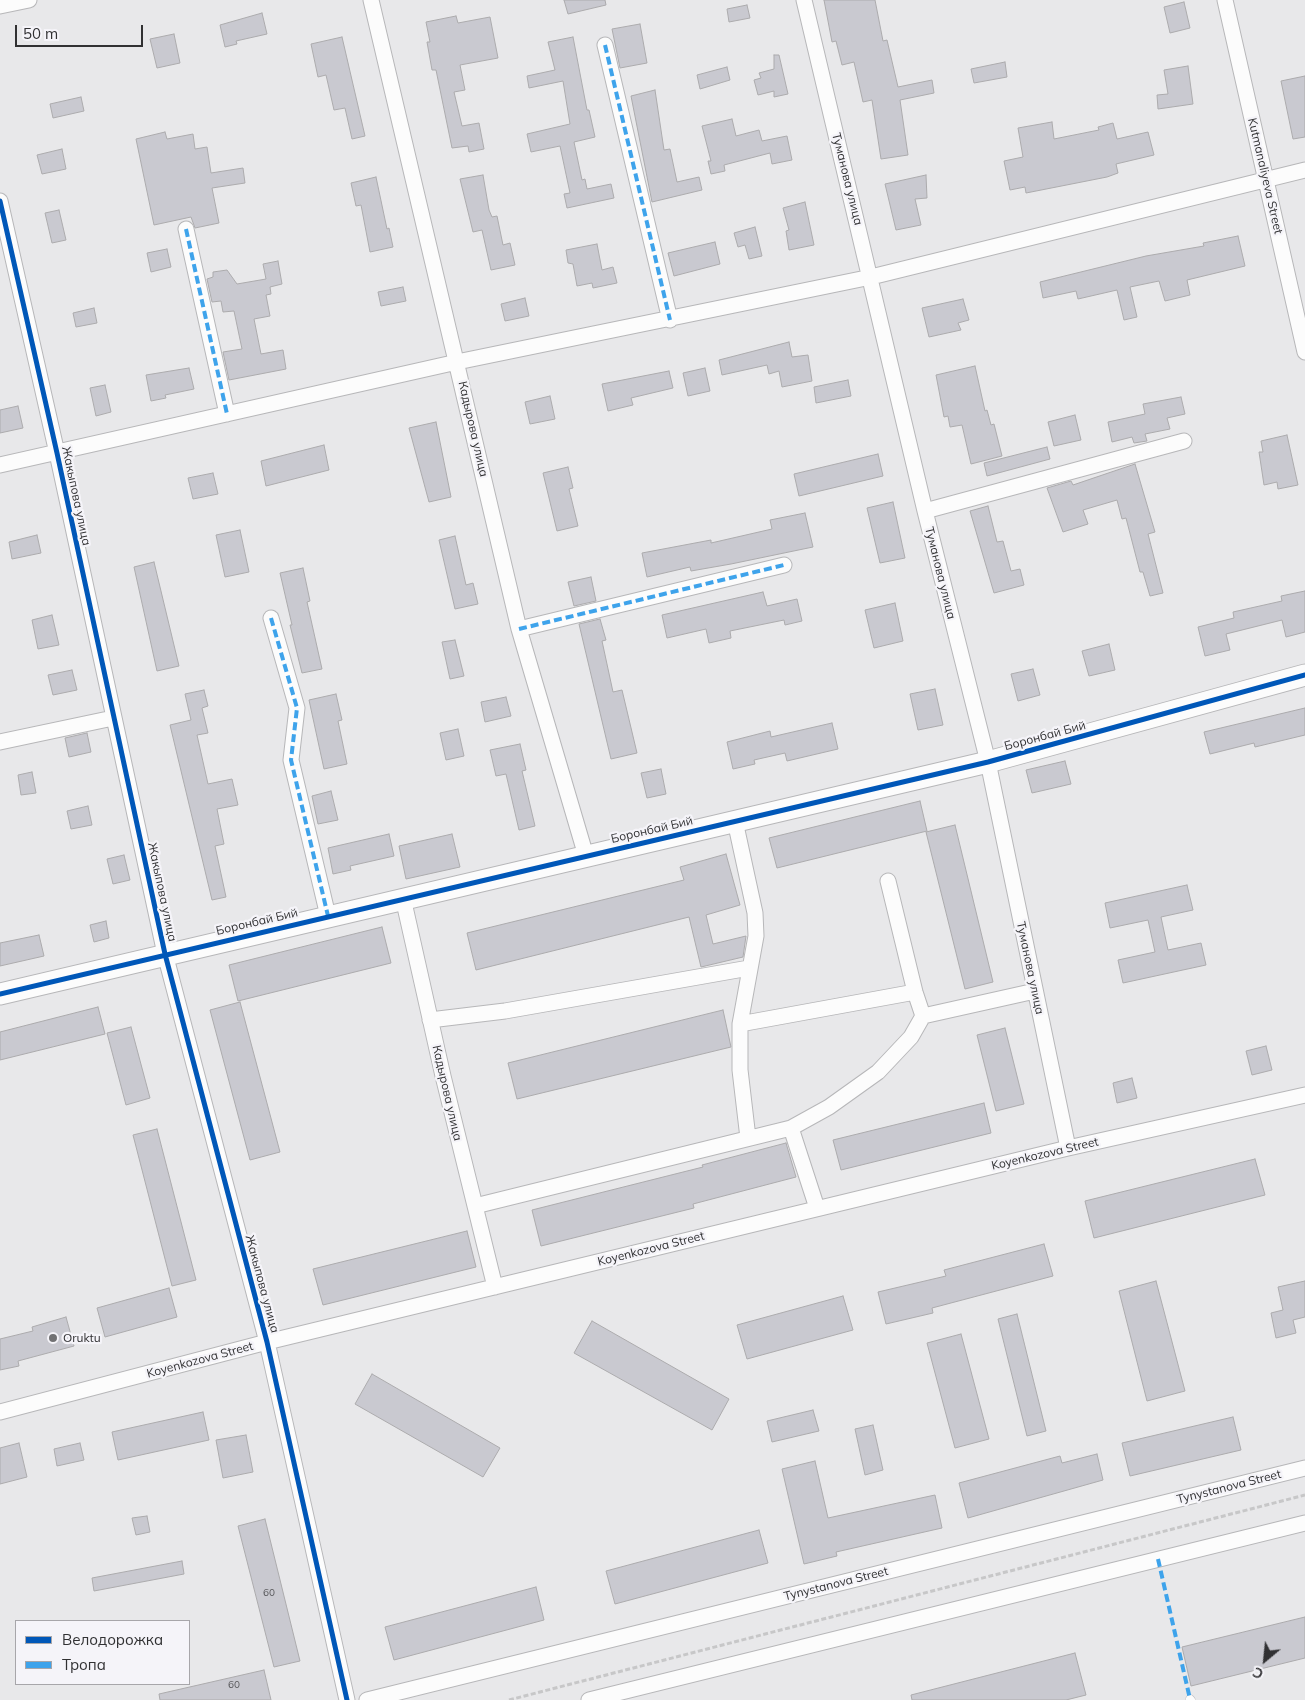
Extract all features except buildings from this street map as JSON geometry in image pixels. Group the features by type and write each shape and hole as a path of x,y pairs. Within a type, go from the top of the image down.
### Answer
{"street":[{"path":"0,6 29,0"},
{"name":"Кадырова улица","path":"371,0 458,362 519,629 586,856"},
{"name":"Туманова улица","path":"804,0 925,511 988,762 1068,1148"},
{"name":"Kutmanaliyeva Street","path":"1225,0 1305,352"},
{"path":"605,45 670,320"},
{"path":"0,466 458,362 670,320 871,277 1305,170"},
{"name":"Жакыпова улица","path":"0,201 57,453 165,954 267,1342 347,1700"},
{"path":"186,230 227,414"},
{"path":"925,511 1184,441"},
{"path":"519,629 784,565"},
{"path":"270,618 297,708 291,760 328,916"},
{"name":"Боронбай Бий","path":"0,994 988,762 1305,675"},
{"path":"0,742 113,718"},
{"path":"735,821 755,913 756,936 740,1024 740,1070 748,1138"},
{"path":"888,881 915,992 924,1016"},
{"name":"Кадырова улица","path":"403,898 430,1020 495,1287"},
{"path":"430,1020 505,1011 750,968"},
{"path":"475,1206 790,1128 829,1107 878,1072 911,1037 924,1016 1035,991"},
{"path":"740,1024 915,992"},
{"name":"Koyenkozova Street","path":"0,1412 267,1342 817,1208 1068,1148 1305,1095"},
{"path":"790,1128 817,1208"},
{"name":"Tynystanova Street","path":"366,1700 1305,1468"},
{"path":"589,1700 1305,1523"}],"path":[{"path":"509,1700 1305,1495"}],"marked path":[{"path":"605,45 670,320"},
{"path":"186,229 227,414"},
{"path":"519,629 784,565"},
{"path":"271,618 297,708 291,760 328,916"},
{"path":"1158,1559 1190,1699"}],"cycle path":[{"path":"0,201 57,453 165,954 267,1342 347,1700"},
{"path":"0,994 988,762 1305,675"}],"place":[{"name":"Oruktu","path":"53,1338"}]}
